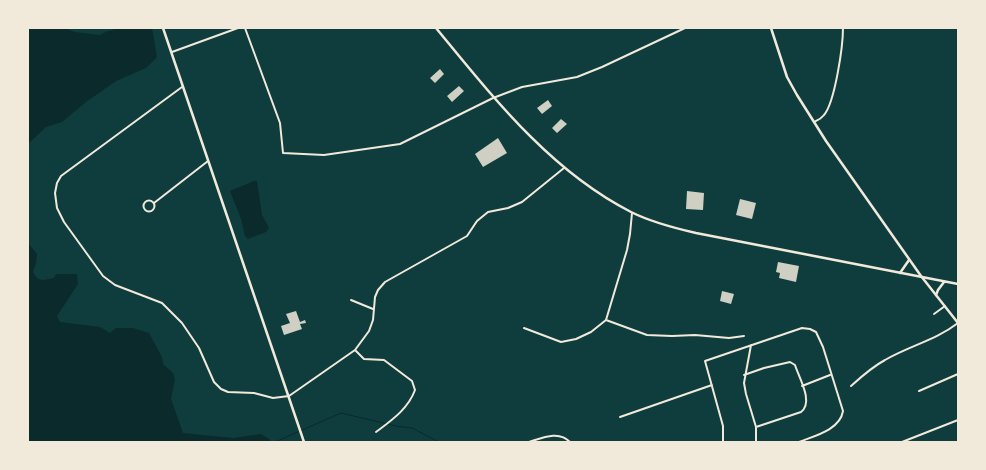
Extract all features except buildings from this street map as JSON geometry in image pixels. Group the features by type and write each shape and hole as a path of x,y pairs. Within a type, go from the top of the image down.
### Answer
{"street":[{"path":"163,28 304,442"},
{"path":"171,52 238,28"},
{"path":"245,28 280,123 283,153 324,155 400,144 493,98 522,87 577,77 685,28"},
{"path":"436,28 493,98 564,168 602,196 632,213 662,225 702,234 958,284"},
{"path":"771,28 787,77 814,122 909,260 958,323 940,335 886,359 870,369 851,386"},
{"path":"814,122 822,118 827,110 837,77 843,28"},
{"path":"182,87 61,176 55,193 58,208 64,222 103,276 115,285 162,304 182,323 199,348 214,382 221,389 228,392 254,393 273,398 289,396 355,350 369,331 376,293 385,282 467,236 477,221 488,212 508,208 522,202 564,168"},
{"path":"154,203 208,161"},
{"path":"147,201 154,203 155,208 153,211 144,210 144,204 147,201"},
{"path":"524,328 560,342 576,339 591,332 606,320 627,250 632,213"},
{"path":"900,272 909,260"},
{"path":"936,295 945,281"},
{"path":"351,300 374,309"},
{"path":"934,314 945,306"},
{"path":"606,320 647,335 695,335 729,338 744,336"},
{"path":"723,442 723,426 705,362 802,328 816,332 823,347 843,411 842,416 832,427 799,442"},
{"path":"751,345 744,376 746,394 756,427 756,442"},
{"path":"355,350 364,359 384,360 412,381 415,390 411,400 395,418 376,432"},
{"path":"744,376 764,368 790,362 795,365 806,396 805,408 801,412 756,427"},
{"path":"919,392 958,374"},
{"path":"802,386 831,375"},
{"path":"620,417 712,386"},
{"path":"902,442 958,420"},
{"path":"528,442 546,436 558,435 570,442"}],"water":[{"path":"132,27 152,28 157,57 146,68 116,81 62,122 46,127 28,144 28,28 64,28 75,32 100,35"},
{"path":"257,181 262,215 269,228 266,232 248,239 245,236 241,219 230,191"},
{"path":"28,243 37,254 33,272 37,278 44,280 54,278 56,274 77,274 78,284 57,316 60,322 100,327 110,333 116,328 133,328 149,333 162,357 163,364 173,373 175,379 171,399 183,433 233,438 261,434 271,442 28,442"}],"waterway":[{"path":"275,442 341,413 412,428 439,442"}]}
